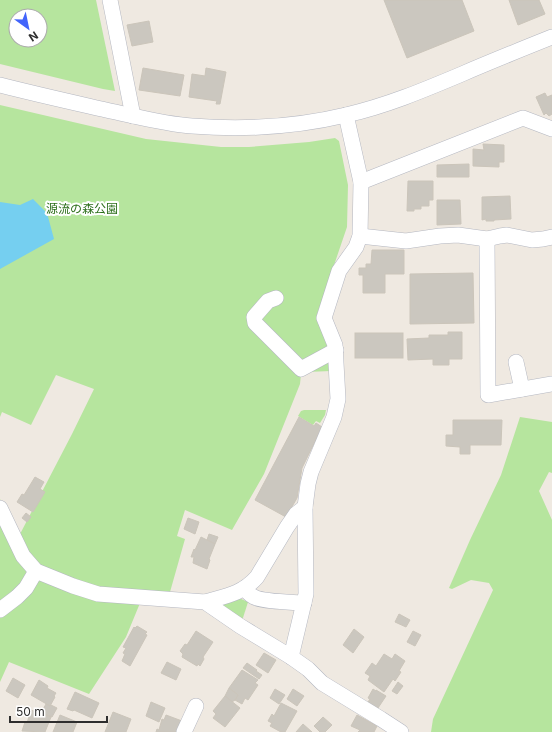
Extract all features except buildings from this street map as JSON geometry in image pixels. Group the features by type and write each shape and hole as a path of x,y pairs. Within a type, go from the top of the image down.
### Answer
{"street":[{"path":"110,0 133,116"},
{"path":"0,85 164,123 192,126 251,128 298,124 346,115 395,101 552,37"},
{"path":"291,657 306,594 305,507 308,484 311,472 334,417 338,399 336,350 324,318 339,272 356,247 360,236 361,182 346,115"},
{"path":"361,182 523,118 552,129"},
{"path":"360,236 406,241 458,235 488,239 507,235 532,240 552,236"},
{"path":"488,239 488,395 552,384"},
{"path":"276,298 268,301 254,317 255,324 301,369 336,350"},
{"path":"516,362 522,389"},
{"path":"0,508 24,556 36,571 98,594 205,602 232,595 251,583 257,577 296,514 305,507"},
{"path":"0,610 26,588 36,571"},
{"path":"245,588 255,598 304,603"},
{"path":"205,602 240,626 291,657 308,669 322,683 401,732"},
{"path":"184,732 196,706"}],"green space":[{"path":"0,0 96,0 115,91 0,64"},
{"name":"源流の森公園","path":"0,105 146,139 221,147 249,147 309,142 335,138 339,141 348,185 347,227 316,318 329,348 331,371 306,372 301,374 300,384 264,474 232,530 185,510 177,536 185,539 170,592 145,591 126,637 89,694 9,662 0,682 0,499 19,536 94,389 56,375 31,425 2,412 0,417"},
{"path":"326,410 320,423 316,421 313,425 298,416 301,411"},
{"path":"520,417 552,422 552,473 549,472 539,491 552,520 552,732 431,732 433,719 493,590 489,583 471,580 452,589 449,588 501,475"},
{"path":"239,598 248,602 242,621 215,603"}],"water":[{"path":"33,199 47,213 54,239 0,269 0,202 20,205"}]}
